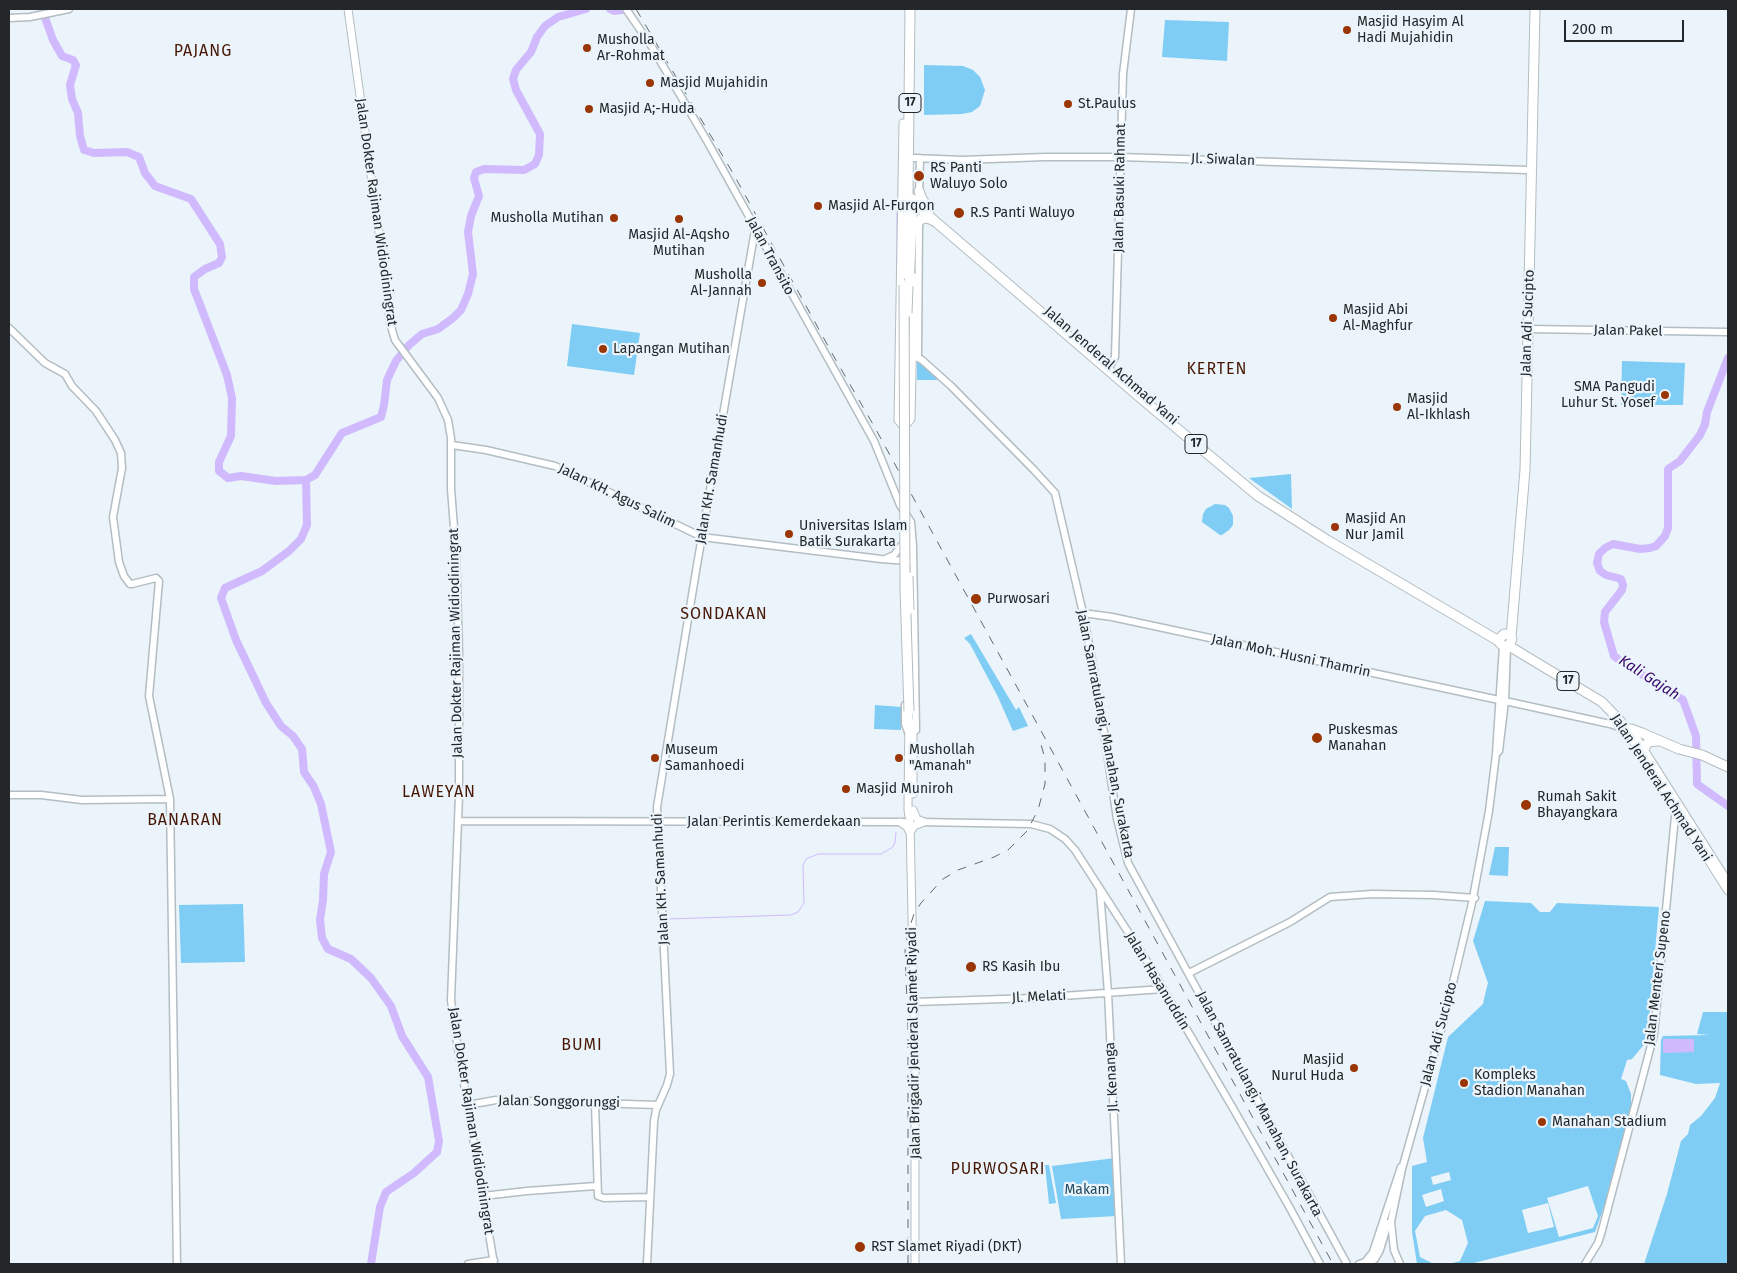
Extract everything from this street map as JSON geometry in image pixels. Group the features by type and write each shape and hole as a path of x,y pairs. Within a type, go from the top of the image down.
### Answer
{"highway":[{"name":"17","path":"910,9 906,123 916,200"},
{"name":"17","path":"916,9 916,200"},
{"name":"Jalan Adi Sucipto","path":"1522,469 1530,9"},
{"name":"Jalan Adi Sucipto","path":"1506,640 1514,572 1522,469 1528,329 1534,9"},
{"name":"Jalan Jenderal Achmad Yani","path":"916,200 936,222 1112,364 1127,384 1258,496 1327,540 1526,650 1614,706 1624,726"},
{"name":"Jalan Jenderal Achmad Yani","path":"916,200 959,239"},
{"path":"910,711 905,578 906,286 916,200"},
{"path":"912,232 919,221 928,218 936,222"},
{"name":"Jalan Jenderal Achmad Yani","path":"1506,640 1602,702 1624,726"},
{"name":"17","path":"1624,726 1679,749 1692,752"},
{"name":"17","path":"1624,726 1679,744 1692,752 1728,767"},
{"path":"1644,750 1648,742 1658,740"}],"main road":[{"path":"9,18 69,9"},
{"name":"Jalan Dokter Rajiman Widiodiningrat","path":"348,9 390,323 395,340 433,391 445,412 450,426 452,445 451,489 459,631 458,821 451,997 494,1262"},
{"name":"Jalan Transito","path":"626,9 652,47 682,98 874,441 902,509"},
{"name":"Jalan Basuki Rahmat","path":"1112,364 1123,74 1131,9"},
{"path":"906,123 898,412 899,422 902,425 911,419 916,357 919,221 916,200"},
{"name":"Jl. Siwalan","path":"917,158 962,160 1045,156 1120,157 1527,170"},
{"path":"906,286 916,200"},
{"name":"Jalan KH. Samanhudi","path":"647,1264 647,1197 655,1105 667,1085 670,1074 657,807 756,230"},
{"path":"911,252 914,267 916,357"},
{"path":"9,328 45,363 63,374 96,411 115,440 120,450 122,472 114,505 113,525 118,557 128,582 132,584 156,578 159,581 149,696 170,798 177,1264"},
{"name":"Jalan Pakel","path":"1528,329 1728,332"},
{"name":"Jalan Samratulangi, Manahan, Surakarta","path":"916,357 985,420 1052,489 1056,497 1083,613 1099,694 1118,819 1126,857 1279,1142 1347,1264"},
{"name":"Jalan KH. Agus Salim","path":"452,445 486,450 555,466 702,537 914,561"},
{"path":"902,509 913,529 916,708 916,735 913,750"},
{"path":"902,509 901,561 904,705 905,724 908,734"},
{"path":"901,520 906,517 909,519"},
{"path":"883,559 894,555 901,546"},
{"name":"Jalan Moh. Husni Thamrin","path":"1083,613 1112,617 1624,726"},
{"name":"Jalan Adi Sucipto","path":"1359,1264 1365,1262 1373,1252 1401,1170 1442,1016 1469,902 1473,898 1489,812 1502,701 1506,640"},
{"path":"910,711 908,734 911,816"},
{"path":"910,711 913,750 911,816"},
{"path":"1604,723 1611,712"},
{"name":"Jalan Jenderal Achmad Yani","path":"1624,726 1644,750 1728,891"},
{"name":"Jalan Jenderal Achmad Yani","path":"1624,726 1728,882"},
{"path":"9,795 41,795 82,800 170,798"},
{"name":"Jalan Menteri Supeno","path":"1585,1264 1598,1243 1601,1234 1654,1034 1676,806"},
{"path":"910,833 907,827 900,822 911,816 924,822"},
{"name":"Jalan Hasanuddin","path":"911,816 924,822 1031,824 1050,829 1065,839 1075,850 1163,989 1234,1110 1320,1264"},
{"name":"Jalan Brigadir Jenderal Slamet Riyadi","path":"911,816 915,1264"},
{"name":"Jalan Perintis Kemerdekaan","path":"458,821 900,822"},
{"path":"910,833 914,826 924,822"},
{"name":"Jl. Kenanga","path":"1100,890 1108,994 1121,1264"},
{"path":"1189,973 1290,922 1330,897 1372,894 1473,898"},
{"name":"Jl. Melati","path":"914,1002 1108,994 1163,989"},
{"name":"Jalan Songgorunggi","path":"468,1105 496,1100 655,1105"},
{"path":"595,1103 596,1186 598,1196 602,1198 647,1197"},
{"path":"1370,1264 1380,1250 1401,1170"},
{"name":"Jalan Adi Sucipto","path":"1400,1264 1394,1250 1391,1222 1401,1170"},
{"path":"483,1196 596,1186"},
{"path":"468,1264 494,1262"}],"green space":[{"path":"1165,20 1229,22 1227,61 1162,57"},
{"path":"924,65 963,66 973,70 980,77 985,90 980,106 972,112 962,114 924,115"},
{"name":"Lapangan Mutihan","path":"572,324 640,333 634,375 567,366"},
{"path":"917,359 940,380 917,380"},
{"path":"1622,361 1685,363 1683,405 1621,405"},
{"path":"1291,474 1292,509 1249,478"},
{"path":"1215,504 1225,505 1233,516 1233,525 1222,535 1202,522 1206,509"},
{"path":"971,634 1016,710 1019,707 1028,726 1013,731 998,697 970,644 964,638"},
{"path":"875,705 901,707 901,730 874,729"},
{"path":"1495,847 1509,847 1508,876 1489,875"},
{"name":"Kompleks Stadion Manahan","path":"1485,901 1531,903 1540,912 1550,912 1557,903 1659,907 1647,1041 1632,1059 1627,1060 1621,1079 1626,1081 1631,1094 1631,1107 1604,1207 1595,1232 1470,1264 1449,1264 1460,1261 1468,1243 1462,1220 1446,1210 1425,1216 1415,1231 1420,1257 1434,1264 1417,1264 1412,1232 1412,1166 1427,1162 1423,1138 1448,1037 1483,1004 1488,983 1473,941","holes":["1449,1172 1451,1180 1433,1185 1431,1177","1588,1186 1598,1216 1593,1228 1559,1237 1547,1198","1441,1189 1444,1201 1426,1207 1422,1195","1548,1203 1554,1227 1528,1233 1522,1210"]},
{"path":"243,904 245,962 181,963 179,905"},
{"path":"1703,1012 1728,1012 1728,1264 1644,1264 1667,1194 1681,1141 1688,1134 1690,1125 1701,1116 1715,1098 1720,1083 1696,1084 1660,1075 1661,1040 1663,1036 1710,1035 1697,1034"},
{"name":"Makam","path":"1115,1158 1117,1216 1061,1219 1052,1166"},
{"name":"Makam","path":"1045,1165 1049,1165 1056,1203 1049,1204"}],"shaded area":[{"path":"1663,1039 1694,1039 1694,1052 1663,1053"}],"waterway":[{"path":"42,9 53,40 62,56 73,60 76,65 70,85 72,99 78,113 80,136 84,150 94,153 127,152 139,157 145,173 155,186 191,199 220,244 222,257 219,263 205,269 194,277 194,289 227,375 232,398 231,436 219,462 219,471 228,478 241,476 276,481 306,480"},
{"path":"371,1264 380,1207 386,1192 414,1173 437,1152 439,1141 428,1077 402,1036 391,1006 371,978 351,959 328,949 322,938 320,920 324,874 331,852 321,804 314,787 304,772 302,749 293,736 281,726 266,703 236,640 221,598 225,588 262,571 289,551 301,539 307,525 306,480 315,475 342,433 381,417 387,380 396,361 409,345 422,334 438,329 461,310 468,294 473,274 468,232 471,216 479,196 474,178 476,172 484,169 524,170 535,164 539,155 540,134 516,90 513,79 516,70 531,52 537,37 545,26 558,17 586,9"},
{"path":"610,9 614,11 629,9"},
{"path":"897,213 897,277"},
{"name":"Kali Gajah","path":"1728,358 1700,435 1680,461 1668,469 1668,528 1665,536 1656,546 1650,548 1640,549 1613,544 1599,554 1597,563 1600,571 1606,575 1621,579 1623,585 1622,590 1605,612 1604,622 1614,656 1683,700 1696,736 1697,784 1728,806"},
{"path":"667,919 791,915 798,912 804,903 803,865 806,859 818,854 881,854 893,847 896,832"},
{"path":"659,922 661,944"},
{"path":"665,1028 666,1057"},
{"path":"643,1264 647,1200"}],"railway":[{"path":"636,9 734,175 874,426 1333,1264"},
{"path":"908,1264 908,1028 905,951 908,932 914,914 921,903 943,879 958,870 1008,850 1027,831 1038,810 1045,784 1045,759 1039,737"}],"place":[{"name":"Masjid Hasyim Al Hadi Mujahidin","path":"1347,30"},
{"name":"Musholla Ar-Rohmat","path":"587,48"},
{"name":"Masjid Mujahidin","path":"650,83"},
{"name":"St.Paulus","path":"1068,104"},
{"name":"Masjid A;-Huda","path":"589,109"},
{"name":"RS Panti Waluyo Solo","path":"919,176"},
{"name":"Masjid Al-Furqon","path":"818,206"},
{"name":"R.S Panti Waluyo","path":"959,213"},
{"name":"Musholla Mutihan","path":"614,218"},
{"name":"Masjid Al-Aqsho Mutihan","path":"679,219"},
{"name":"Musholla Al-Jannah","path":"762,283"},
{"name":"Masjid Abi Al-Maghfur","path":"1333,318"},
{"name":"Lapangan Mutihan","path":"603,349"},
{"name":"SMA Pangudi Luhur St. Yosef","path":"1665,395"},
{"name":"Masjid Al-Ikhlash","path":"1397,407"},
{"name":"Masjid An Nur Jamil","path":"1335,527"},
{"name":"Universitas Islam Batik Surakarta","path":"789,534"},
{"name":"Purwosari","path":"976,599"},
{"name":"Puskesmas Manahan","path":"1317,738"},
{"name":"Museum Samanhoedi","path":"655,758"},
{"name":"Mushollah \"Amanah\"","path":"899,758"},
{"name":"Masjid Muniroh","path":"846,789"},
{"name":"Rumah Sakit Bhayangkara","path":"1526,805"},
{"name":"RS Kasih Ibu","path":"971,967"},
{"name":"Masjid Nurul Huda","path":"1354,1068"},
{"name":"Kompleks Stadion Manahan","path":"1464,1083"},
{"name":"Manahan Stadium","path":"1542,1122"},
{"name":"RST Slamet Riyadi (DKT)","path":"860,1247"}],"district":[{"name":"PAJANG","path":"203,52"},
{"name":"KERTEN","path":"1217,370"},
{"name":"SONDAKAN","path":"724,615"},
{"name":"LAWEYAN","path":"439,793"},
{"name":"BANARAN","path":"185,821"},
{"name":"BUMI","path":"582,1046"},
{"name":"PURWOSARI","path":"998,1170"}]}
